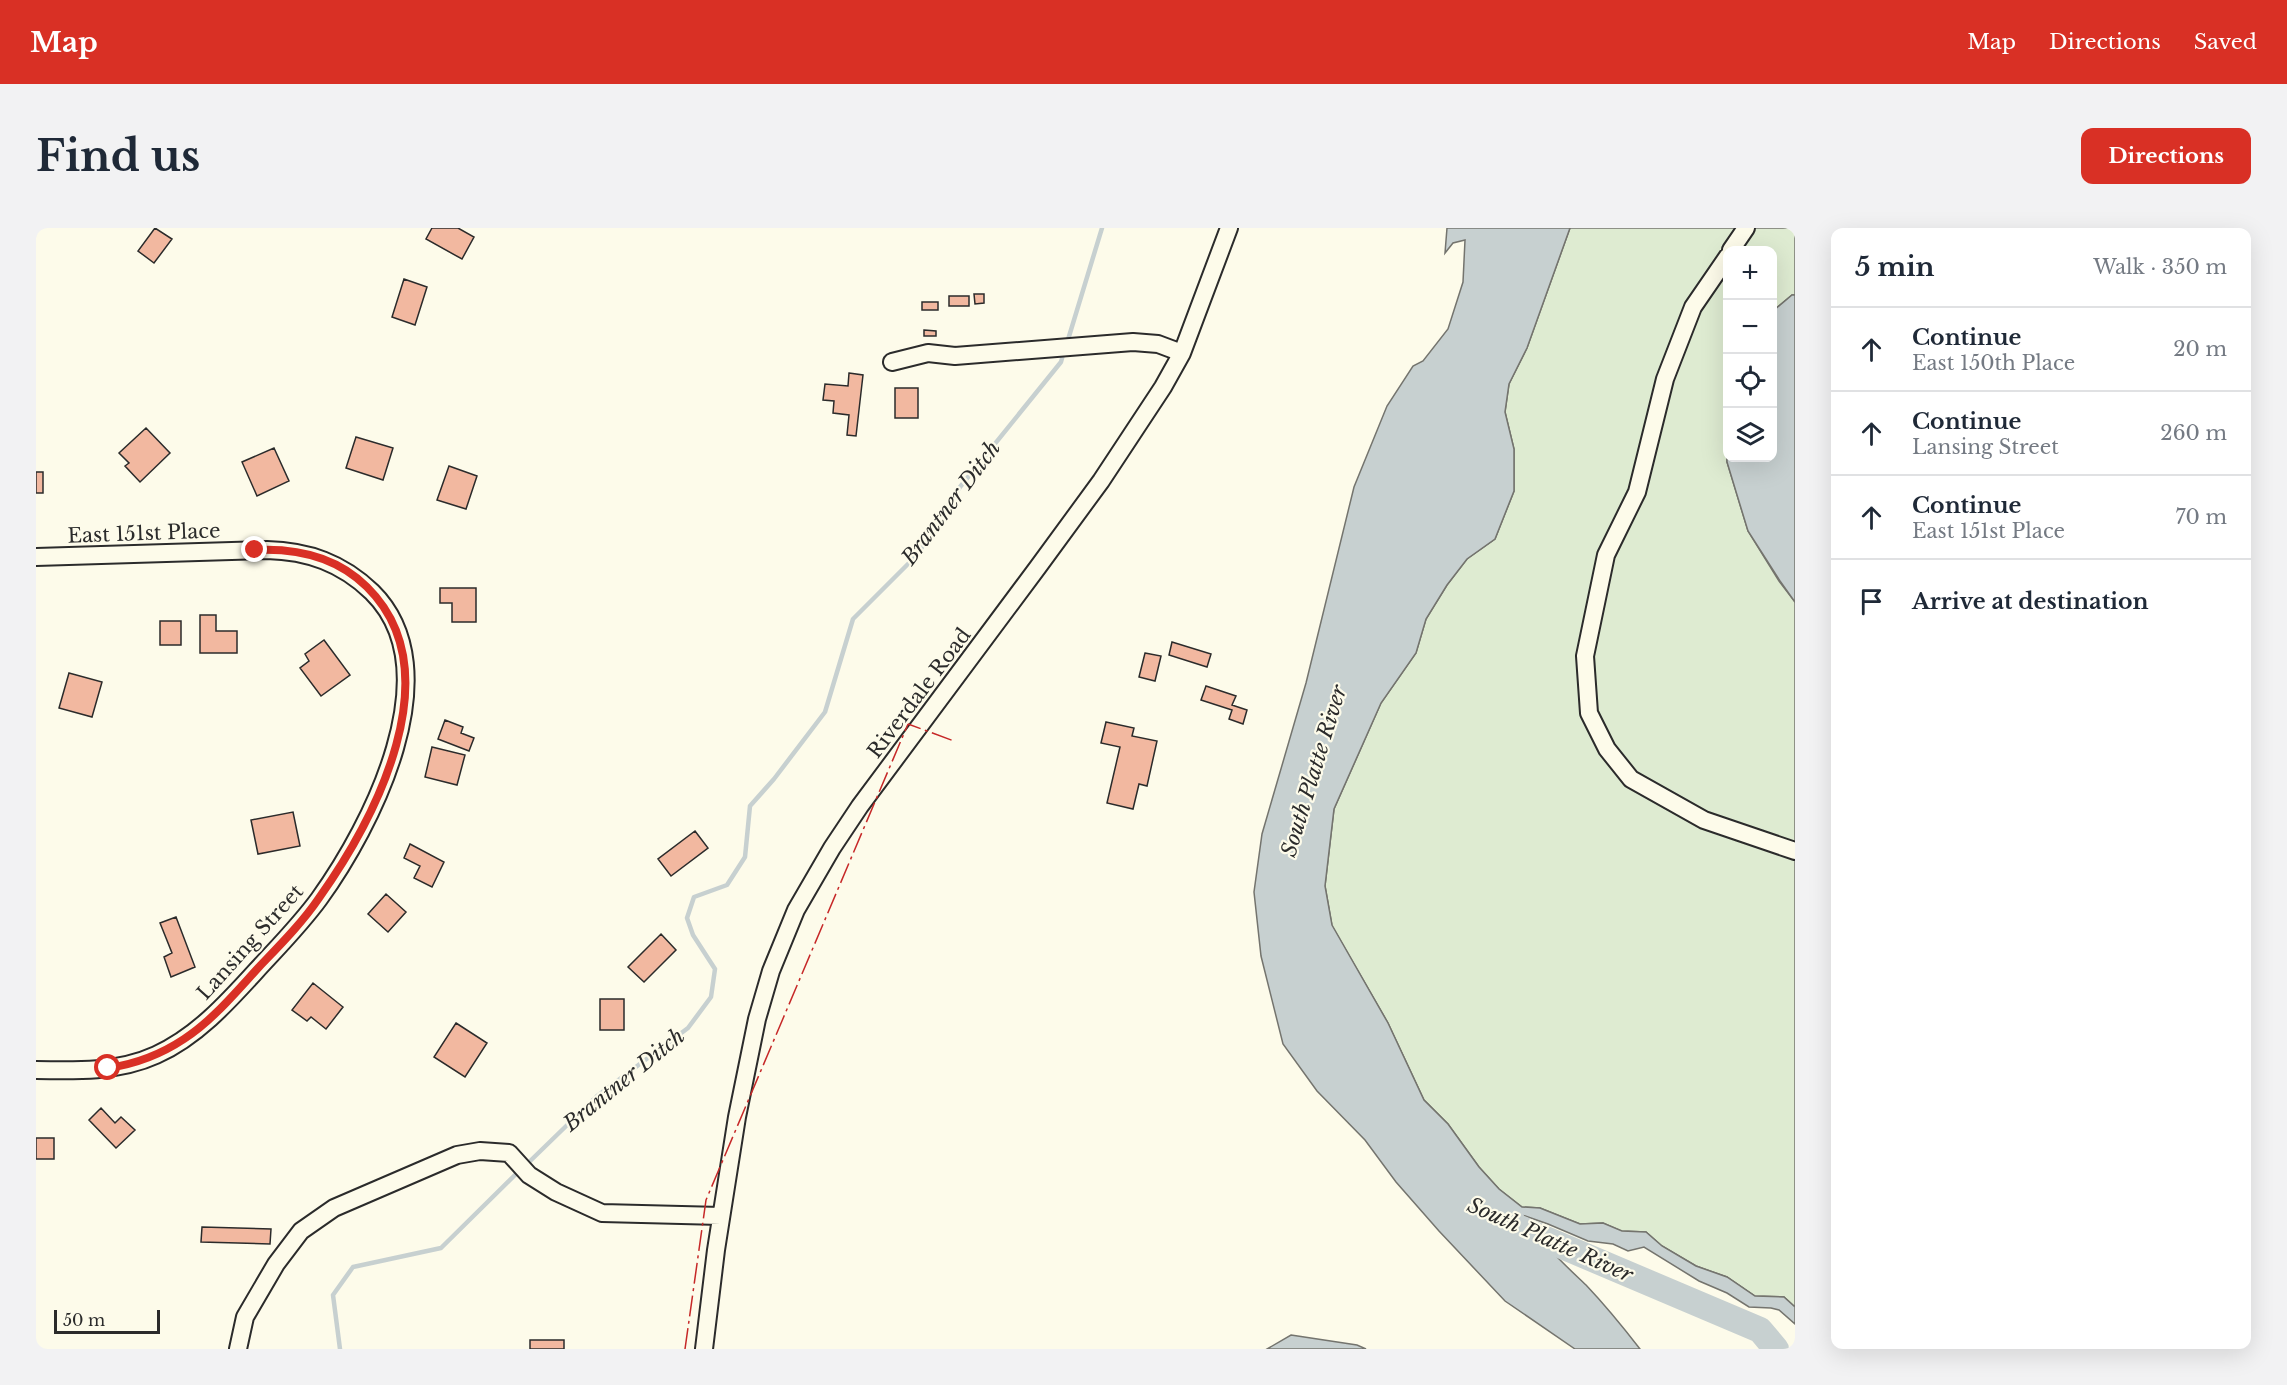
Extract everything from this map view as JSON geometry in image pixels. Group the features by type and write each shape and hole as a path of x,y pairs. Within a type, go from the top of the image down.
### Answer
{"street":[{"name":"Riverdale Road","path":"704,1349 737,1117 760,1008 771,971 796,910 832,848 860,806 1094,490 1163,387 1182,353 1229,228"},
{"path":"1734,246 1746,228"},
{"path":"1723,263 1693,307 1665,379 1637,492 1606,555 1585,656 1589,713 1607,749 1631,779 1704,820 1795,851"},
{"path":"892,362 928,353 955,356 1058,346 1133,342 1158,344 1182,353"},
{"name":"East 151st Place","path":"36,557 288,550 337,565 353,575 380,602"},
{"name":"Lansing Street","path":"36,1070 108,1068 157,1055 185,1038 216,1013 299,924 318,900 350,850 374,805 394,753 403,711 405,668 398,634 380,602"},
{"path":"238,1349 245,1317 276,1264 301,1231 334,1208 457,1155 480,1151 509,1153 528,1175 556,1192 602,1213 722,1216"}],"green space":[{"path":"1570,228 1795,228 1795,295 1777,308 1777,246 1723,246 1723,462 1727,462 1748,531 1795,602 1795,1307 1784,1297 1755,1296 1727,1277 1696,1266 1662,1246 1646,1232 1621,1231 1603,1223 1580,1224 1540,1208 1522,1207 1499,1189 1479,1167 1448,1124 1424,1100 1388,1023 1332,926 1325,886 1334,809 1381,703 1416,653 1426,619 1447,585 1467,559 1495,539 1514,491 1514,449 1505,412 1509,384 1527,348"}],"water":[{"path":"1447,228 1570,228 1527,348 1509,384 1505,412 1514,449 1514,491 1495,539 1467,559 1447,585 1426,619 1416,653 1381,703 1334,809 1325,886 1332,925 1388,1023 1424,1100 1448,1124 1479,1167 1499,1189 1522,1207 1540,1208 1580,1224 1603,1223 1622,1231 1646,1232 1662,1246 1696,1266 1727,1277 1755,1296 1784,1297 1795,1307 1795,1324 1779,1310 1749,1307 1727,1293 1699,1281 1644,1247 1628,1251 1613,1244 1588,1241 1525,1216 1545,1244 1586,1285 1640,1349 1575,1349 1505,1301 1396,1182 1365,1140 1317,1091 1283,1044 1261,956 1254,892 1262,834 1306,683 1354,487 1387,406 1413,366 1423,361 1448,329 1463,282 1465,240 1453,243 1445,253"},
{"path":"1795,295 1795,602 1748,531 1727,462 1777,462 1777,308"},
{"path":"1291,1335 1357,1345 1366,1349 1267,1349"}],"building":[{"path":"155,228 172,239 154,263 138,251"},
{"path":"432,228 458,228 474,237 462,259 426,239"},
{"path":"404,279 427,287 415,325 392,317"},
{"path":"974,294 984,294 984,303 975,304"},
{"path":"949,296 969,296 969,306 949,306"},
{"path":"922,302 938,302 938,310 922,310"},
{"path":"924,330 936,331 936,336 924,336"},
{"path":"849,373 863,375 856,436 847,435 849,415 833,413 834,401 823,400 825,384 848,386"},
{"path":"895,388 918,388 918,418 895,418"},
{"path":"146,428 170,453 140,482 125,466 129,463 119,453"},
{"path":"356,437 393,448 383,480 346,468"},
{"path":"274,448 289,481 257,496 242,462"},
{"path":"449,466 477,476 466,509 437,500"},
{"path":"36,472 43,472 43,493 36,493"},
{"path":"440,588 476,588 476,622 452,622 452,603 440,603"},
{"path":"200,615 216,615 216,631 237,631 237,653 200,653"},
{"path":"160,621 181,621 181,645 160,645"},
{"path":"324,640 350,675 321,696 300,668 309,661 305,654"},
{"path":"1172,642 1211,654 1207,667 1169,655"},
{"path":"1145,653 1161,656 1155,681 1139,677"},
{"path":"69,673 102,682 92,717 59,708"},
{"path":"1206,686 1236,696 1232,705 1247,710 1243,724 1229,719 1232,710 1201,700"},
{"path":"445,720 463,727 461,733 474,738 469,751 438,739"},
{"path":"1106,722 1134,728 1132,736 1157,741 1147,786 1139,784 1133,809 1107,803 1120,747 1101,743"},
{"path":"432,747 465,755 457,785 425,777"},
{"path":"293,812 300,846 258,854 251,820"},
{"path":"695,831 708,848 671,876 658,859"},
{"path":"410,844 444,862 432,887 414,878 420,866 404,858"},
{"path":"386,894 406,912 388,932 368,914"},
{"path":"176,917 195,967 171,977 164,957 172,953 160,923"},
{"path":"661,934 676,950 644,982 628,967"},
{"path":"313,983 343,1007 326,1029 311,1017 307,1021 292,1010"},
{"path":"600,999 624,999 624,1030 600,1030"},
{"path":"456,1023 487,1043 465,1077 434,1057"},
{"path":"101,1108 115,1123 121,1117 135,1130 116,1148 89,1120"},
{"path":"36,1138 54,1138 54,1159 36,1159"},
{"path":"202,1227 271,1229 270,1244 201,1242"},
{"path":"530,1340 564,1340 564,1349 530,1349"}],"waterway":[{"name":"Brantner Ditch","path":"1067,343 1102,228"},
{"name":"Brantner Ditch","path":"525,1166 597,1096 688,1028 711,997 715,969 693,935 687,918 694,897 727,885 745,857 750,806 774,779 825,712 853,619 917,555 960,487 1061,362 1064,351"},
{"name":"Brantner Ditch","path":"340,1349 333,1295 353,1267 441,1248 519,1171"},
{"name":"South Platte River","path":"1510,1224 1760,1330 1776,1349"}],"power":[{"path":"685,1349 706,1200 908,724 954,741"}],"route":[{"path":"108,1068 125,1066 157,1055 201,1027 299,924 318,900 350,850 374,805 394,753 403,711 405,668 398,634 385,607 366,586 337,565 305,553 288,550 255,550"}]}
